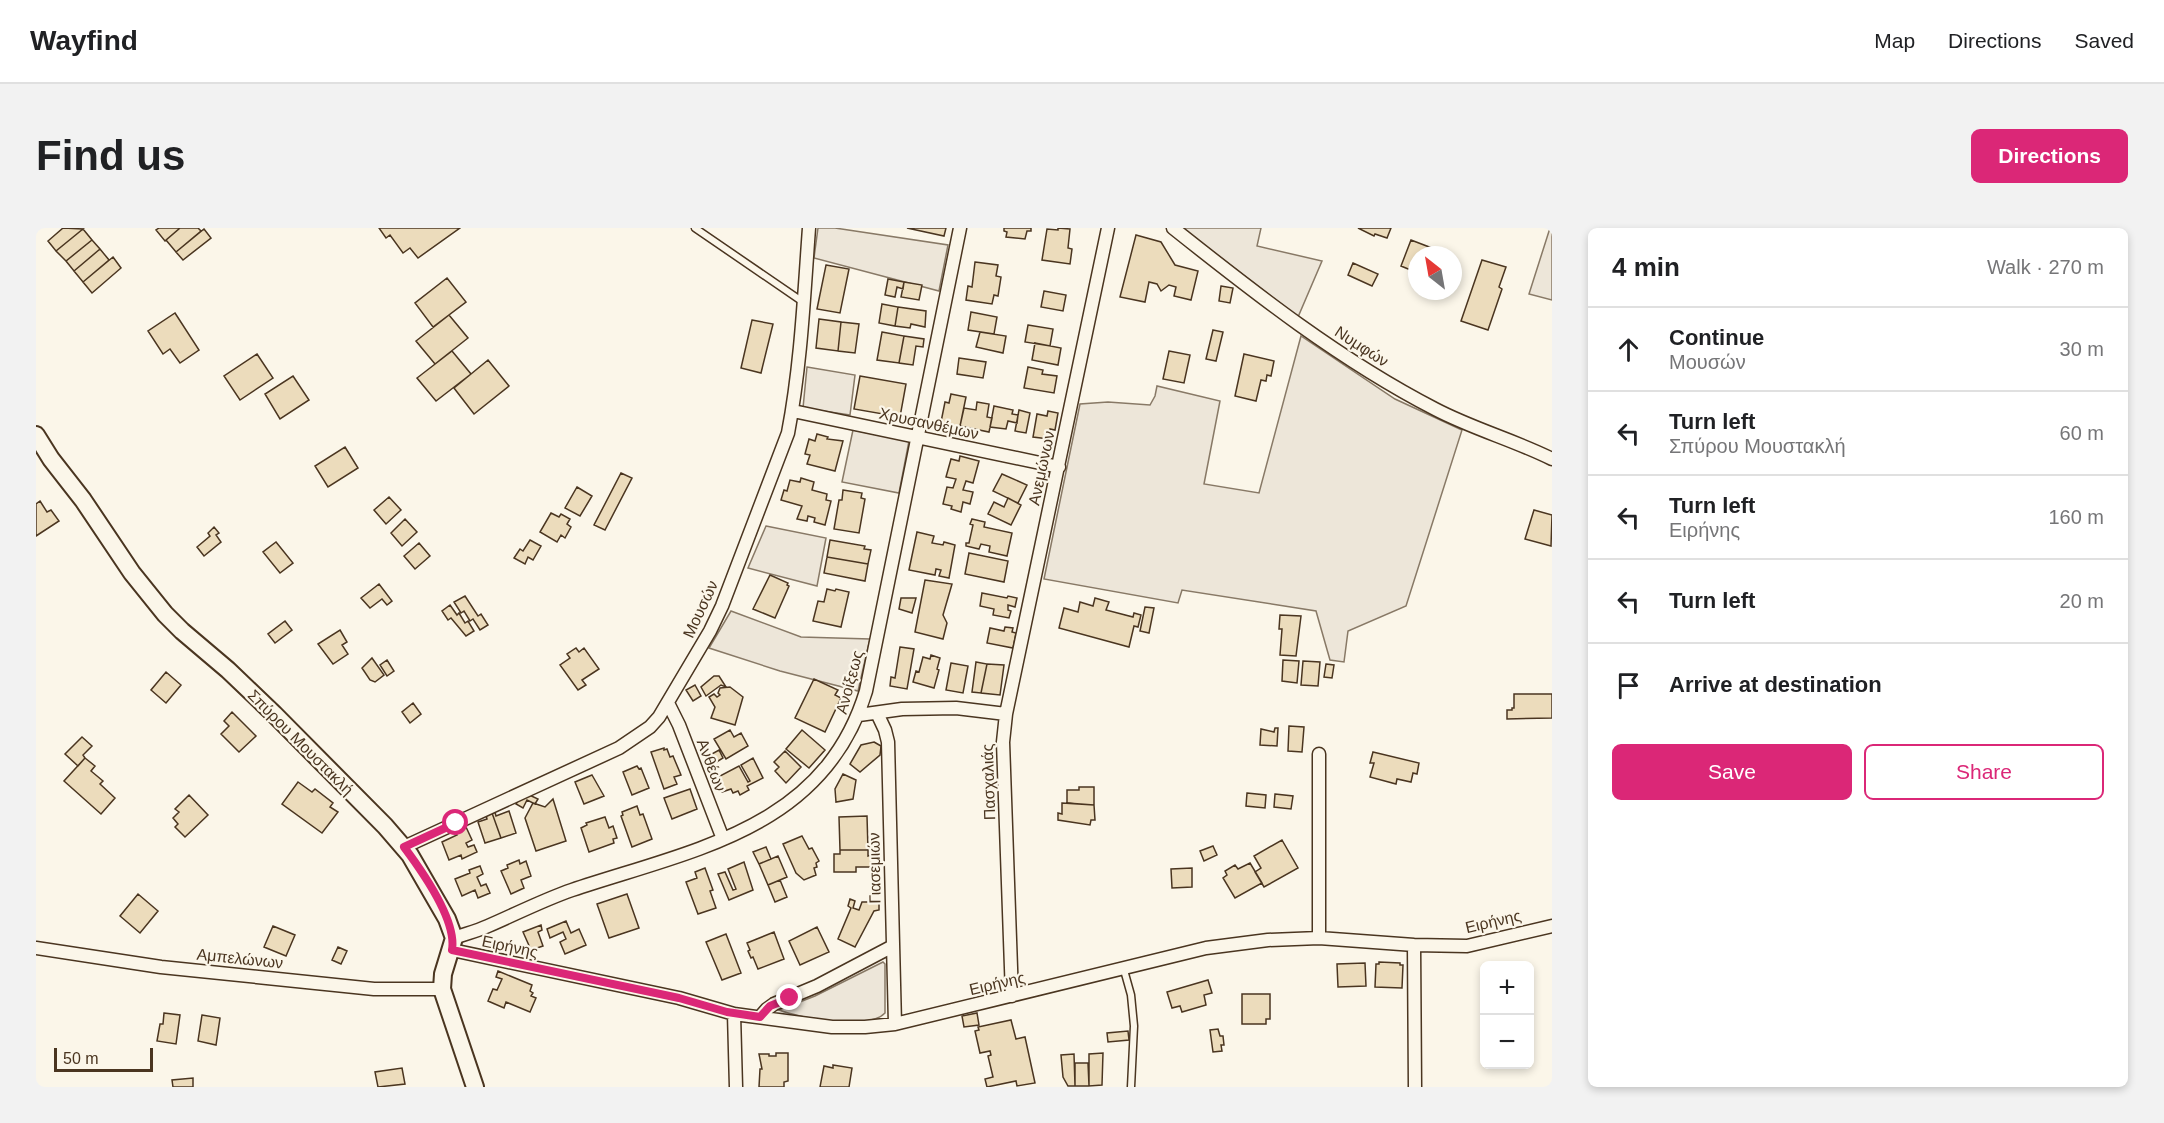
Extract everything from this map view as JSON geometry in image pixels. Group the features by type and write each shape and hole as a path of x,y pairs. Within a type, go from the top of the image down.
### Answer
{"street":[{"name":"Μουσών","path":"404,847 618,748 650,728 668,703 722,606 786,441 793,411 809,228"},
{"name":"Ανοίξεως","path":"453,944 523,909 723,839 773,815 805,790 851,732 866,692 960,228"},
{"name":"Ανεμώνων","path":"1006,714 1108,228"},
{"name":"Νυμφών","path":"1173,228 1269,304 1394,386 1444,414 1552,459"},
{"name":"Χρυσανθέμων","path":"793,411 1059,467"},
{"name":"Σπύρου Μουστακλή","path":"38,445 100,523 132,573 165,614 256,696 404,847 429,884 447,919 453,944"},
{"name":"Ανθέων","path":"668,703 679,725 723,839"},
{"path":"859,715 902,709 956,708 1006,714"},
{"name":"Γιασεμιών","path":"877,713 888,742 895,1024"},
{"name":"Πασχαλιάς","path":"1006,714 1003,742 1012,996"},
{"path":"1319,754 1319,938"},
{"name":"Ειρήνης","path":"453,944 679,998 734,1014 832,1027 865,1027 895,1024 1124,970 1206,948 1268,940 1319,938 1414,945 1476,945 1524,931 1552,926"},
{"path":"453,944 441,989 475,1087"},
{"path":"1414,945 1415,1087"},
{"path":"760,1017 774,1004 827,981 893,946"},
{"name":"Αμπελώνων","path":"36,948 161,967 374,989 441,989"},
{"path":"734,1014 736,1087"}],"lane":[{"path":"695,228 804,303"},
{"path":"1124,970 1131,995 1134,1026 1131,1087"}],"shaded area":[{"path":"818,228 835,228 948,245 939,291 814,258"},
{"path":"1182,228 1261,228 1257,246 1322,261 1298,317"},
{"path":"1550,228 1552,228 1552,300 1529,294"},
{"path":"1301,336 1395,399 1462,430 1406,606 1348,631 1344,662 1330,660 1316,611 1182,590 1178,603 1044,579 1080,404 1108,402 1150,405 1157,386 1220,401 1204,484 1259,493"},
{"path":"807,367 855,375 850,415 803,408"},
{"path":"853,430 909,441 899,493 842,482"},
{"path":"766,526 826,538 817,586 748,568"},
{"path":"731,611 801,637 870,639 858,691 780,671 709,648"},
{"path":"883,962 885,964 885,1013 876,1018 850,1022 834,1021 779,1010 815,996"}],"building":[{"path":"63,228 83,229 56,251 48,241"},
{"path":"180,228 165,241 156,230"},
{"path":"180,228 198,228 201,231 176,252 166,240"},
{"path":"379,228 460,228 418,258 410,248 403,253 390,235 386,238"},
{"path":"907,228 946,228 944,236"},
{"path":"1004,228 1031,228 1031,231 1027,231 1025,239 1006,237 1007,232"},
{"path":"1058,228 1070,229 1068,248 1072,249 1070,264 1042,260 1047,229 1058,230"},
{"path":"1358,228 1391,228 1387,238 1375,234 1374,236"},
{"path":"83,229 92,240 66,261 56,251"},
{"path":"204,229 211,238 183,260 176,252"},
{"path":"1136,235 1161,242 1175,265 1198,271 1191,300 1174,296 1176,287 1169,285 1161,291 1157,284 1149,282 1145,302 1120,297"},
{"path":"92,240 100,249 74,271 66,261"},
{"path":"1411,240 1427,246 1409,246"},
{"path":"1408,248 1408,269 1401,266"},
{"path":"100,249 109,260 83,282 74,271"},
{"path":"113,257 121,268 92,293 83,282"},
{"path":"1482,260 1506,267 1499,287 1502,289 1488,330 1461,321"},
{"path":"975,262 998,265 996,276 1001,277 998,296 994,295 992,304 966,300 968,286 972,287"},
{"path":"1353,263 1378,274 1372,286 1348,275"},
{"path":"826,265 849,269 840,313 817,309"},
{"path":"447,278 466,302 433,327 415,303"},
{"path":"888,279 904,282 903,289 897,287 895,297 885,295"},
{"path":"904,282 922,285 919,300 901,297"},
{"path":"1221,286 1233,288 1230,303 1219,301"},
{"path":"1044,291 1066,295 1063,311 1041,307"},
{"path":"882,304 898,307 895,326 879,323"},
{"path":"898,307 926,311 925,327 911,324 910,328 895,326"},
{"path":"971,312 997,317 994,334 968,330"},
{"path":"175,313 199,350 180,363 170,349 163,354 148,331"},
{"path":"449,315 468,338 435,364 416,341"},
{"path":"819,319 841,322 838,351 816,348"},
{"path":"752,320 773,324 761,373 741,368"},
{"path":"841,322 859,324 855,353 838,351"},
{"path":"1028,325 1053,329 1050,346 1025,342"},
{"path":"1213,330 1223,332 1216,361 1206,359"},
{"path":"882,332 904,336 899,363 877,360"},
{"path":"980,332 1006,336 1003,353 976,347"},
{"path":"904,336 924,339 923,347 916,346 913,365 899,363"},
{"path":"1035,343 1061,348 1058,365 1032,360"},
{"path":"452,351 471,374 436,401 417,378"},
{"path":"1169,351 1190,355 1184,383 1163,379"},
{"path":"257,354 273,378 240,400 224,376"},
{"path":"1244,354 1274,361 1271,376 1267,375 1266,381 1261,380 1256,401 1235,396"},
{"path":"959,358 986,362 983,378 957,374"},
{"path":"488,360 509,386 474,414 454,388"},
{"path":"1028,367 1043,370 1042,374 1057,376 1054,393 1024,388"},
{"path":"293,376 309,400 280,419 265,394"},
{"path":"860,376 906,384 900,417 854,409"},
{"path":"951,394 966,397 959,431 940,427 945,402 949,403"},
{"path":"977,402 989,404 987,417 992,418 989,432 960,426 964,408 976,410"},
{"path":"994,406 1013,410 1012,414 1018,415 1017,423 1008,421 1006,429 990,427"},
{"path":"1019,410 1030,413 1026,433 1015,431"},
{"path":"1048,411 1058,413 1055,430 1050,429 1049,439 1033,437 1037,414 1047,416"},
{"path":"817,434 828,437 827,439 843,441 835,471 807,464 810,455 805,454 809,439 815,441"},
{"path":"345,447 358,468 328,487 315,466"},
{"path":"960,456 979,461 973,483 966,481 963,490 973,492 970,504 963,502 961,512 951,509 952,506 943,504 947,487 953,488 956,479 946,477 951,459 959,461"},
{"path":"621,473 632,478 605,530 594,525"},
{"path":"1002,474 1027,485 1018,503 993,491"},
{"path":"801,478 814,482 812,490 827,494 826,500 831,501 825,525 814,522 815,518 808,516 807,521 797,519 802,506 781,500 790,480 800,482"},
{"path":"577,487 592,496 580,516 565,508"},
{"path":"843,490 862,493 861,498 865,499 859,533 834,529"},
{"path":"389,497 401,510 386,524 374,510"},
{"path":"1008,498 1021,505 1011,525 988,514 994,502 1004,507"},
{"path":"40,501 47,512 51,510 59,521 36,536 36,504"},
{"path":"1534,510 1552,515 1551,546 1525,539"},
{"path":"551,513 559,517 561,514 570,519 567,524 571,527 565,538 561,535 557,542 540,532"},
{"path":"405,519 417,532 402,546 391,533"},
{"path":"972,519 985,522 984,527 1012,533 1007,556 989,552 990,546 981,544 979,549 966,546 966,543 969,543 973,525 970,524"},
{"path":"214,527 219,533 216,535 221,542 204,556 197,547 210,536 208,533"},
{"path":"917,532 934,536 932,543 943,545 944,542 955,545 949,578 939,576 941,570 936,569 935,575 909,570"},
{"path":"530,540 541,546 533,560 528,557 525,564 514,558 520,549 523,551"},
{"path":"830,540 865,546 864,549 871,550 868,564 827,557"},
{"path":"276,542 293,563 280,573 263,552"},
{"path":"419,543 430,556 415,569 404,556"},
{"path":"969,553 1008,561 1004,582 965,574"},
{"path":"827,557 868,564 865,581 824,573"},
{"path":"770,575 788,583 789,586 775,618 753,609"},
{"path":"925,580 952,584 943,615 947,623 943,639 915,632"},
{"path":"379,584 392,601 387,605 382,599 370,608 361,598"},
{"path":"827,589 849,592 841,627 813,621 818,601 824,602"},
{"path":"982,593 1017,598 1015,607 1008,605 1008,610 1011,611 1009,618 993,615 994,609 980,606"},
{"path":"465,596 478,616 481,614 488,625 480,630 473,619 470,621 464,611 461,613 454,602"},
{"path":"901,598 916,598 912,613 899,609"},
{"path":"1095,598 1109,602 1106,610 1133,617 1134,613 1141,615 1138,627 1134,626 1129,647 1059,628 1064,608 1078,612 1080,602 1093,606"},
{"path":"450,605 465,623 468,621 474,631 466,636 451,618 448,620 442,611"},
{"path":"1145,607 1154,608 1149,633 1140,631"},
{"path":"1280,615 1301,616 1296,656 1280,655 1282,629 1279,629"},
{"path":"285,621 292,630 275,643 268,634"},
{"path":"1005,627 1013,628 1012,632 1016,633 1013,648 987,643 990,628 1004,631"},
{"path":"340,630 347,642 342,645 348,654 333,664 318,644"},
{"path":"900,647 914,649 907,689 890,686 891,677 895,678"},
{"path":"576,648 579,652 584,648 599,669 582,680 586,685 578,690 560,665 570,658 567,654"},
{"path":"931,655 940,658 934,688 913,682 916,671 919,672 923,657 930,659"},
{"path":"372,658 384,675 375,682 370,680 362,668"},
{"path":"387,660 394,671 387,676 380,665"},
{"path":"1283,660 1299,661 1297,683 1282,681"},
{"path":"1303,661 1320,662 1318,686 1301,685"},
{"path":"976,662 987,664 981,693 972,692"},
{"path":"951,663 968,666 963,693 946,690"},
{"path":"987,664 1004,665 1000,695 981,693"},
{"path":"1326,664 1334,665 1332,678 1324,677"},
{"path":"166,672 181,685 166,703 151,690"},
{"path":"714,676 719,676 726,687 721,685 706,696 701,687"},
{"path":"814,679 838,690 835,695 841,698 825,732 795,718"},
{"path":"695,685 701,696 693,701 686,690"},
{"path":"730,687 743,697 735,725 711,718 715,707 709,697 714,694 717,697 720,695 718,693 720,688"},
{"path":"1514,694 1552,694 1552,718 1507,719 1507,710 1514,708"},
{"path":"413,703 421,714 410,723 402,712"},
{"path":"232,712 256,736 239,752 221,734 229,726 224,721"},
{"path":"1289,726 1304,727 1302,752 1288,751"},
{"path":"1275,728 1278,728 1277,746 1260,745 1261,729 1274,732"},
{"path":"730,730 734,737 741,733 748,746 726,759 714,739"},
{"path":"802,730 825,750 809,768 786,749"},
{"path":"82,737 92,746 83,755 85,758 78,766 65,754"},
{"path":"874,742 881,746 880,755 860,772 850,764 861,745"},
{"path":"664,748 664,750 667,749 670,757 673,756 681,775 674,777 677,784 664,789 651,752"},
{"path":"719,750 723,758 715,763 710,755"},
{"path":"785,751 801,767 786,783 775,771 779,767 774,762"},
{"path":"1373,752 1419,763 1417,774 1413,773 1411,782 1397,779 1396,784 1370,777 1374,763 1370,763"},
{"path":"85,758 95,766 91,771 103,781 100,784 115,798 101,814 64,781"},
{"path":"753,758 763,778 747,786 749,790 740,795 738,791 733,793 731,789 722,792 717,783 720,781 718,777 739,766 748,782 750,781 741,765"},
{"path":"637,766 641,768 649,788 632,795 623,772"},
{"path":"843,774 856,780 853,799 836,802 835,789"},
{"path":"592,775 604,796 584,804 575,782"},
{"path":"298,782 312,792 315,789 333,803 330,807 338,812 322,833 282,804"},
{"path":"1079,787 1094,787 1094,805 1067,803 1067,790 1079,790"},
{"path":"690,789 697,809 672,819 664,798"},
{"path":"523,792 538,799 535,804 527,800 523,808 516,804"},
{"path":"1247,793 1266,795 1265,808 1246,806"},
{"path":"1275,794 1293,796 1291,809 1274,807"},
{"path":"189,795 208,815 185,837 175,827 178,824 173,818 179,812 175,809"},
{"path":"553,799 566,841 536,851 525,818 533,803 545,807"},
{"path":"1062,803 1094,805 1095,820 1091,820 1090,825 1058,820 1058,813 1062,814"},
{"path":"637,806 640,815 643,814 652,839 632,847 621,816 622,812"},
{"path":"509,811 516,833 501,838 492,813 495,812 496,816"},
{"path":"492,813 501,838 485,843 478,822 487,819 486,815"},
{"path":"867,816 868,850 840,850 839,817"},
{"path":"605,817 609,828 613,826 617,838 613,839 614,843 589,852 581,828 587,825 586,823"},
{"path":"466,827 472,840 466,843 468,847 474,845 477,852 462,859 461,855 449,860 442,842 457,835 455,832"},
{"path":"802,836 819,861 816,863 817,867 814,868 816,875 804,880 796,873 783,844"},
{"path":"1282,840 1298,868 1264,887 1255,872 1261,868 1254,856"},
{"path":"1213,846 1217,855 1204,861 1200,851"},
{"path":"766,847 771,859 759,864 753,852"},
{"path":"840,850 868,850 872,867 856,867 856,872 834,872 834,854 840,854"},
{"path":"778,856 787,877 768,885 759,864"},
{"path":"519,860 520,864 526,861 531,876 521,880 524,888 511,894 501,871 508,868 507,865"},
{"path":"744,862 753,890 729,900 718,874 725,872 733,890 736,889 728,869"},
{"path":"1250,863 1262,883 1235,898 1223,878 1227,875 1225,871 1235,865 1238,869"},
{"path":"480,866 483,874 477,877 481,886 486,884 490,893 478,898 475,890 462,896 455,879"},
{"path":"705,868 713,890 710,891 716,908 698,914 686,882 697,878 695,872"},
{"path":"1192,868 1192,887 1172,888 1171,869"},
{"path":"780,880 787,897 775,902 768,885"},
{"path":"138,894 158,911 140,933 120,916"},
{"path":"627,894 639,928 609,938 597,904"},
{"path":"850,899 855,901 853,908 859,910 862,902 879,902 879,910 874,911 855,947 838,939 851,908 848,906"},
{"path":"566,921 571,933 579,929 586,945 565,954 560,942 566,939 563,932 550,938 547,929"},
{"path":"541,925 542,930 538,932 543,946 531,950 523,932"},
{"path":"273,926 295,935 286,956 264,947"},
{"path":"817,927 829,952 800,965 789,941"},
{"path":"774,932 784,959 758,969 748,951 750,950 747,943"},
{"path":"726,934 741,973 722,980 706,942"},
{"path":"338,947 347,951 341,964 332,960"},
{"path":"1379,962 1403,965 1402,988 1375,987 1376,964"},
{"path":"1365,963 1366,986 1338,987 1337,964"},
{"path":"498,971 532,985 531,996 536,998 530,1012 506,1002 504,1008 488,1001 493,989 497,990 502,979 496,977"},
{"path":"1208,980 1212,993 1204,995 1206,1005 1182,1012 1180,1006 1172,1008 1167,992"},
{"path":"1242,994 1270,994 1270,1019 1266,1019 1266,1024 1242,1024"},
{"path":"164,1013 180,1015 176,1044 157,1041"},
{"path":"977,1013 979,1025 964,1027 962,1016"},
{"path":"202,1015 220,1018 216,1045 198,1041"},
{"path":"1011,1020 1016,1039 1025,1037 1035,1083 1017,1086 1016,1081 987,1087 985,1079 993,1077 988,1056 991,1055 990,1051 980,1053 975,1031 979,1030 978,1027"},
{"path":"1218,1029 1220,1036 1223,1036 1224,1045 1221,1045 1222,1051 1213,1052 1210,1030"},
{"path":"1128,1031 1129,1040 1108,1042 1107,1033"},
{"path":"776,1053 788,1053 788,1081 784,1082 784,1087 759,1087 760,1069 762,1069 759,1054 776,1056"},
{"path":"1103,1053 1102,1085 1089,1086 1089,1054"},
{"path":"1074,1054 1075,1086 1068,1086 1063,1077 1061,1055"},
{"path":"1075,1063 1088,1063 1089,1086 1075,1086"},
{"path":"833,1065 852,1068 849,1087 820,1087 824,1066 833,1068"},
{"path":"402,1068 405,1084 378,1087 375,1072"},
{"path":"193,1078 193,1087 173,1087 172,1080"}],"route":[{"path":"456,823 404,847 447,919 454,938 452,950 679,998 734,1014 760,1017 770,1006 790,998"}]}
